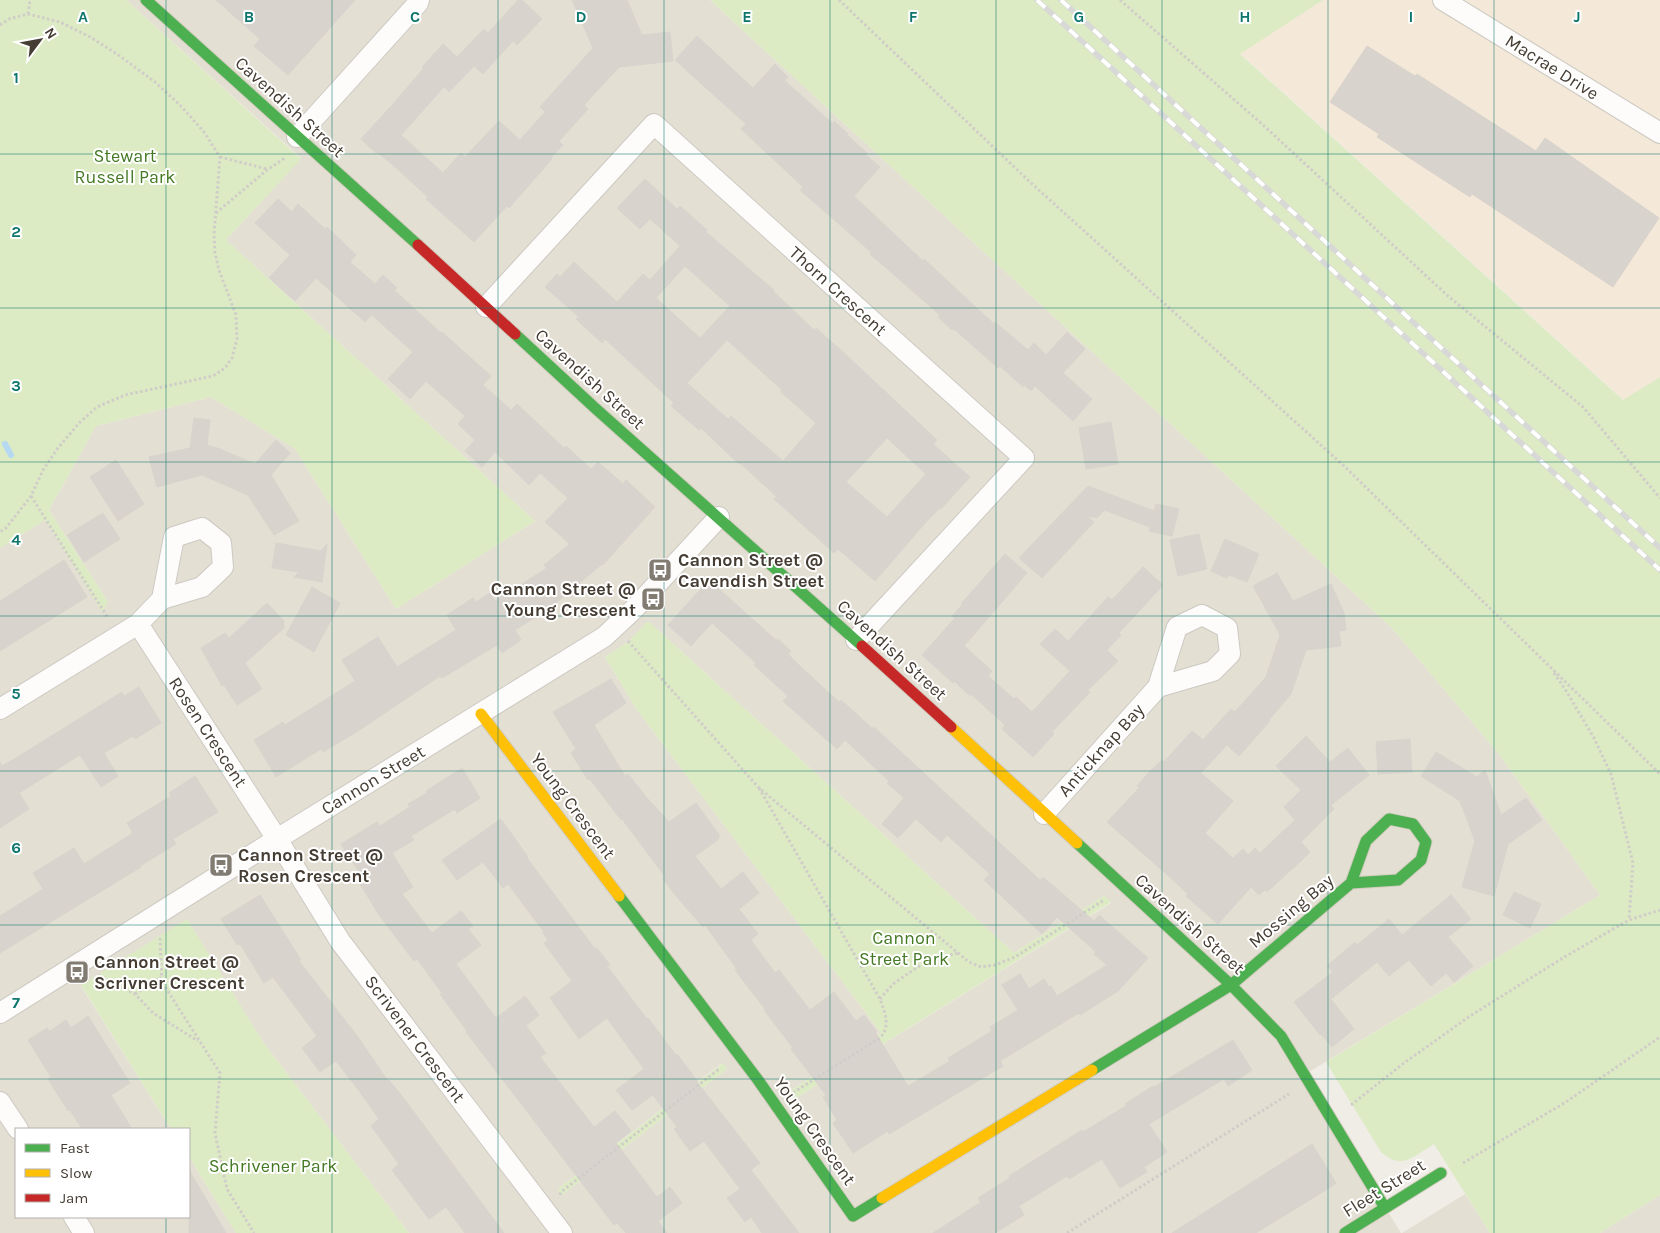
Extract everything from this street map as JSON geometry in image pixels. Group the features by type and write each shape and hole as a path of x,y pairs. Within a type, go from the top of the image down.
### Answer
{"street":[{"name":"Cavendish Street","path":"146,0 486,307 594,408 856,640 1231,985 1281,1036 1385,1208"},
{"name":"Macrae Drive","path":"1443,0 1660,133"},
{"path":"297,137 421,1"},
{"name":"Thorn Crescent","path":"486,307 654,124 1024,458 856,640"},
{"name":"Cannon Street","path":"0,1013 604,637 618,626 719,517"},
{"path":"0,709 138,624 162,600"},
{"name":"Rosen Crescent","path":"138,624 277,839"},
{"name":"Anticknap Bay","path":"1044,814 1158,687"},
{"name":"Young Crescent","path":"481,714 758,1080 853,1216 1231,985"},
{"name":"Mossing Bay","path":"1231,985 1351,883 1366,840 1389,819 1413,824 1426,842 1421,860 1398,880 1351,883"},
{"name":"Scrivener Crescent","path":"277,839 340,941 562,1233"},
{"path":"0,1102 17,1128"},
{"name":"Fleet Street","path":"1345,1233 1441,1173"},
{"path":"75,1218 84,1233"}],"path":[{"path":"28,14 30,0"},
{"path":"839,0 1030,182 1344,466 1660,774"},
{"path":"1120,0 1262,124 1448,296 1583,407 1660,498"},
{"path":"0,25 9,19 28,14 60,22 90,37 155,82 181,106 204,132 220,157 215,213 215,253 236,315 237,339 232,358 224,368 213,376 125,395 98,407 79,423 58,448 43,470 31,496 6,528 0,532"},
{"path":"215,213 267,170 220,157"},
{"path":"31,496 120,636"},
{"path":"618,626 628,642 759,788 969,962 981,967 995,965 1014,957 1124,888"},
{"path":"1548,665 1566,690 1594,738 1610,774 1633,863 1629,920"},
{"path":"759,788 880,999 886,1017 886,1031 880,1038 790,1094"},
{"path":"1330,1118 1356,1102 1404,1063 1470,1016 1566,956 1629,920 1660,910"},
{"path":"148,920 160,937 162,982 220,1072 215,1133 227,1189 254,1233"},
{"path":"880,999 893,984 928,960 959,953"},
{"path":"87,958 98,975 135,994 153,1013 200,1043"},
{"path":"135,994 161,977"},
{"path":"1441,1173 1454,1169 1566,1102 1660,1037"},
{"path":"560,1192 724,1065"},
{"path":"1067,1233 1308,1082"}],"shaded area":[{"path":"126,0 710,0 1391,627 1499,754 1600,895 1304,1075 1401,1233 409,1233 263,1042 187,920 81,986 170,1128 15,1128 15,1218 190,1218 190,1159 236,1233 0,1233 0,548 45,520 102,611 108,602 49,510 96,426 211,397 295,449 396,609 535,521 226,240 301,158","holes":["648,621 1014,953 1104,896 1111,903 793,1100 788,1092 881,1033 637,710 605,657 628,642","722,1063 727,1069 562,1195 558,1189"]},
{"path":"1323,0 1660,0 1660,377 1624,400 1240,53"},
{"path":"1465,1194 1490,1233 1402,1233"},
{"path":"1660,1195 1660,1233 1600,1233"}],"green space":[{"name":"Stewart Russell Park","path":"0,0 126,0 301,159 226,240 535,521 396,609 295,449 211,397 96,426 49,510 108,602 102,612 45,520 0,548"},
{"path":"710,0 1323,0 1240,54 1623,400 1660,377 1660,1195 1600,1233 1490,1233 1434,1144 1414,1157 1402,1161 1388,1158 1381,1152 1326,1062 1600,895 1499,754 1391,627"},
{"name":"Cannon Street Park","path":"648,621 1014,953 1104,896 1111,902 793,1100 787,1093 881,1033 637,710 605,657 628,642"},
{"name":"Schrivener Park","path":"187,919 263,1042 409,1233 236,1233 190,1159 190,1128 170,1128 81,985"},
{"path":"723,1063 727,1069 562,1195 558,1189"}],"building":[{"path":"216,0 355,0 288,75 254,46 260,39"},
{"path":"518,0 522,0 542,19 517,45 513,41 483,74 474,66 449,92 444,87 401,135 443,173 461,153 465,157 499,121 520,140 545,112 540,107 593,48 572,0 627,0 642,35 670,32 673,61 619,67 584,105 588,109 559,141 563,145 552,159 509,208 507,206 474,242 426,199 428,197 393,165 361,139 443,44 457,57 484,29 488,33"},
{"path":"697,36 753,88 775,64 788,77 784,80 833,124 834,121 848,134 867,153 866,155 880,167 854,196 994,324 995,322 1028,350 1034,343 1046,355 1067,332 1085,349 1063,373 1092,399 1073,421 1035,386 1031,391 1024,385 1023,387 1000,366 998,368 954,329 952,330 938,317 940,315 800,190 803,187 741,129 746,124 675,60"},
{"path":"1367,46 1415,76 1417,74 1536,151 1545,138 1659,218 1613,287 1472,194 1470,197 1377,137 1379,134 1330,102"},
{"path":"645,179 677,209 680,206 707,230 706,232 774,290 814,330 816,328 843,352 937,440 933,444 970,477 941,509 926,522 875,581 838,549 834,553 774,499 777,497 740,463 701,428 699,430 671,406 674,403 605,339 602,343 576,319 579,317 545,287 557,274 560,277 574,262 617,302 643,274 650,280 680,246 650,219 640,229 617,208","holes":["685,266 730,306 700,338 656,298","727,340 816,423 783,461 731,416 728,419 687,383","887,438 926,474 887,517 846,482"]},
{"path":"278,199 292,212 298,204 325,229 327,227 356,255 350,262 375,284 383,275 397,288 394,290 491,376 483,385 511,410 517,404 564,448 566,446 591,469 598,462 623,484 626,480 655,507 603,565 550,608 515,630 521,640 502,653 497,645 442,678 440,676 358,731 323,752 321,749 276,777 254,740 283,722 285,725 355,681 342,660 378,637 397,667 456,630 447,615 473,598 476,602 490,593 495,601 547,568 544,565 570,544 545,522 568,498 540,473 529,485 495,452 482,467 465,451 475,440 458,424 465,416 426,381 410,399 388,379 413,352 372,315 365,322 316,278 295,301 269,278 290,255 255,223"},
{"path":"194,418 210,420 207,445 255,464 276,440 290,453 271,475 299,521 274,535 248,495 202,475 157,487 149,457 190,448"},
{"path":"1111,422 1118,464 1086,469 1079,428"},
{"path":"116,460 144,504 118,521 90,477"},
{"path":"1088,486 1154,511 1156,504 1179,509 1172,536 1149,531 1150,527 1104,510 1097,518 1087,516 1094,522 1042,578 1019,558"},
{"path":"103,513 120,539 84,562 67,535"},
{"path":"1199,534 1207,569 1178,576 1170,540"},
{"path":"1225,539 1259,554 1247,582 1229,575 1227,578 1211,571"},
{"path":"276,543 321,551 327,544 322,582 294,577 299,572 272,568"},
{"path":"1005,554 1027,573 964,646 992,671 988,676 1032,712 1070,671 1040,644 1055,629 1068,641 1108,597 1112,600 1143,567 1163,585 1119,633 1121,635 1107,650 1118,661 1088,690 1090,692 1052,732 1054,734 1033,757 1002,729 1005,725 971,694 970,696 954,681 953,683 922,655 955,618 952,616 961,604"},
{"path":"64,560 87,597 0,651 0,601"},
{"path":"1277,573 1293,601 1331,584 1344,613 1346,630 1339,631 1341,646 1306,650 1291,694 1239,756 1227,745 1201,773 1233,801 1205,833 1233,858 1243,849 1248,855 1255,848 1260,853 1295,820 1284,807 1301,790 1276,766 1306,736 1330,762 1348,748 1369,775 1331,805 1334,809 1301,842 1310,852 1301,861 1267,892 1265,890 1259,895 1251,887 1218,924 1186,896 1188,894 1172,879 1107,822 1139,788 1137,786 1152,769 1162,760 1164,762 1192,731 1203,740 1231,709 1235,712 1266,677 1280,635 1253,586"},
{"path":"709,580 777,641 778,639 791,651 788,654 839,702 841,700 873,729 874,727 1040,880 1043,877 1094,921 1099,915 1148,958 1118,991 1000,1061 1003,1066 889,1134 888,1131 853,1153 833,1123 837,1120 823,1097 826,1095 791,1049 793,1048 735,970 737,969 705,925 703,927 677,897 663,879 665,878 661,871 622,819 590,779 588,780 571,753 576,749 553,712 611,679 626,703 594,725 625,776 628,774 669,822 696,803 720,836 718,837 719,839 695,856 721,889 743,872 759,893 739,909 758,934 751,940 775,973 779,970 810,1010 834,992 856,1021 864,1015 877,1032 875,1032 908,1086 950,1061 948,1058 992,1031 990,1027 1018,1010 1002,985 1020,974 1029,989 1044,979 1057,996 1107,965 1094,954 1096,952 1057,917 1042,934 984,880 990,874 947,835 941,842 916,819 898,838 882,824 904,798 887,783 889,781 845,740 837,749 783,701 788,696 754,665 756,663 712,623 691,646 668,625"},
{"path":"312,587 340,603 314,652 286,635"},
{"path":"267,603 284,621 284,628 245,663 262,689 237,705 224,685 222,686 201,648 225,633 229,638"},
{"path":"139,687 161,723 135,739 133,736 104,753 118,776 101,787 80,755 19,793 29,809 0,828 0,762 2,766 122,692 124,696"},
{"path":"1410,739 1412,772 1378,774 1376,742"},
{"path":"1436,752 1477,777 1485,770 1501,815 1526,798 1542,820 1508,844 1494,896 1462,887 1475,841 1460,801 1421,776"},
{"path":"462,768 480,798 457,813 455,809 411,836 414,840 392,853 413,887 402,894 432,933 461,911 473,926 468,929 481,945 456,964 496,1018 525,996 539,1015 526,1026 546,1053 540,1057 594,1127 615,1111 631,1131 616,1143 657,1197 670,1187 682,1203 658,1221 667,1233 626,1233 617,1223 614,1225 466,1032 440,994 442,993 417,959 414,961 379,915 360,884 365,881 341,844 377,822 380,826 410,807 408,804 427,793 426,791"},
{"path":"195,776 218,812 173,839 176,844 141,867 0,953 0,916 43,889 33,873 74,848 84,864 133,833 127,823 171,796 169,793"},
{"path":"501,819 527,858 595,949 597,948 610,965 607,966 760,1163 751,1170 799,1233 762,1233 751,1217 745,1222 727,1198 740,1189 704,1141 690,1151 674,1129 677,1127 653,1095 632,1110 616,1090 644,1069 607,1018 579,1039 550,998 572,981 544,943 548,940 544,932 508,884 503,888 483,862 457,880 442,860"},
{"path":"1514,892 1541,904 1530,928 1503,915"},
{"path":"260,895 301,960 299,961 504,1233 465,1233 446,1207 429,1219 392,1170 399,1164 371,1126 379,1119 357,1088 336,1061 320,1072 302,1048 317,1036 273,977 264,983 240,944 237,945 221,919"},
{"path":"1451,895 1471,919 1448,937 1473,966 1454,982 1446,973 1431,986 1409,960 1389,976 1377,962 1331,999 1354,1029 1332,1047 1294,1002 1333,972 1327,966 1355,942 1357,945 1389,919 1402,935"},
{"path":"88,1016 130,1083 111,1095 131,1128 81,1128 48,1079 51,1077 28,1040 47,1028 50,1031 66,1020 71,1028"},
{"path":"1233,1040 1252,1070 1228,1086 1224,1079 1149,1124 1167,1152 1144,1167 1147,1172 1120,1188 1102,1159 1069,1179 1067,1176 1019,1206 1024,1215 995,1233 933,1233 981,1202 978,1198 1010,1178 1009,1176 1082,1130 1083,1132 1126,1106 1125,1104 1153,1086"},
{"path":"1312,1144 1336,1183 1326,1190 1256,1233 1172,1233"},
{"path":"190,1172 226,1233 189,1233 190,1218"}],"waterway":[{"path":"5,444 11,455"}],"railway":[{"path":"1037,0 1660,570"},
{"path":"1061,0 1660,548"}],"traffic: fast":[{"path":"146,0 418,245"},
{"path":"515,334 595,408 862,646"},
{"path":"1092,1070 1231,985 1351,883 1366,841 1389,819 1413,824 1426,842 1421,860 1398,880 1351,883"},
{"path":"1077,843 1231,985 1281,1036 1385,1208"},
{"path":"619,896 758,1080 853,1216 882,1198"},
{"path":"1345,1233 1441,1173"}],"traffic: slow":[{"path":"481,714 619,896"},
{"path":"951,727 1077,843"},
{"path":"882,1198 1092,1070"}],"traffic: jam":[{"path":"418,245 515,334"},
{"path":"862,646 951,727"}],"place":[{"name":"Cannon Street @ Cavendish Street","path":"660,570"},
{"name":"Cannon Street @ Young Crescent","path":"653,599"},
{"name":"Cannon Street @ Rosen Crescent","path":"221,865"},
{"name":"Cannon Street @ Scrivner Crescent","path":"77,972"}]}
